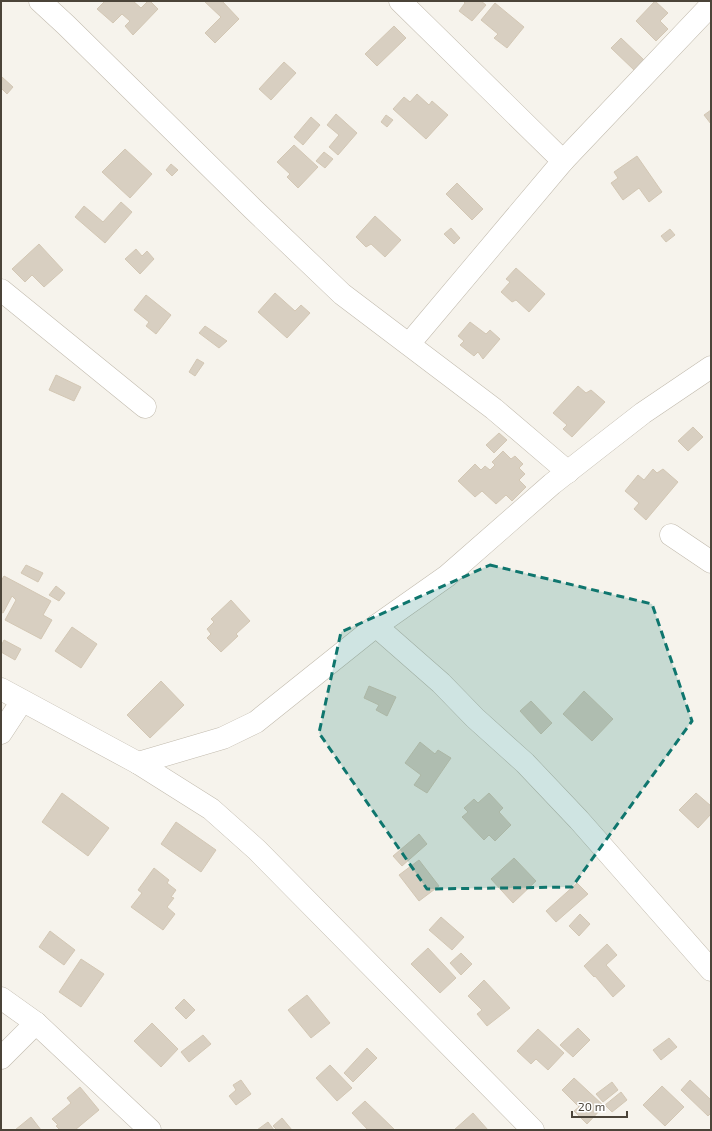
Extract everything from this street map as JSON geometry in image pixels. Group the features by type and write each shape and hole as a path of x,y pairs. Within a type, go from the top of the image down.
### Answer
{"street":[{"path":"40,1 342,294 494,409 568,472"},
{"path":"400,1 563,161"},
{"path":"409,344 563,161 711,5"},
{"path":"1,290 145,407"},
{"path":"138,763 222,738 256,722 376,626 447,576 568,472 643,413 711,368"},
{"path":"671,536 711,562"},
{"path":"376,626 441,683 475,718 525,763 579,820 711,970"},
{"path":"1,689 138,763 211,809 257,850 533,1130"},
{"path":"1,733 22,701"},
{"path":"1,998 36,1023 150,1130"},
{"path":"1,1058 36,1023"}],"highlighted area":[{"path":"490,565 652,604 692,721 572,887 427,889 319,733 341,632"}],"building":[{"path":"105,1 133,1 141,8 148,1 150,1 158,9 133,35 125,26 130,21 122,14 113,23 97,9"},
{"path":"204,1 222,1 239,19 215,43 205,33 221,17"},
{"path":"463,1 481,1 486,5 472,21 459,11 465,3"},
{"path":"655,1 668,13 660,21 668,29 656,41 636,21"},
{"path":"495,3 524,27 507,48 494,38 498,34 481,20"},
{"path":"394,26 406,38 377,66 365,54"},
{"path":"621,38 644,60 634,70 611,48"},
{"path":"284,62 296,73 271,100 259,89"},
{"path":"2,77 13,87 7,94 1,88"},
{"path":"417,94 429,105 432,101 448,115 426,139 393,109 404,97 410,102"},
{"path":"711,110 711,124 704,115"},
{"path":"336,114 357,133 338,155 329,147 339,135 327,125"},
{"path":"386,115 393,120 387,127 381,122"},
{"path":"311,117 320,125 303,145 294,137"},
{"path":"294,145 318,167 298,188 287,177 290,174 277,162"},
{"path":"125,149 152,174 130,198 102,172"},
{"path":"324,152 333,159 325,168 316,161"},
{"path":"637,156 662,192 649,202 639,188 623,200 611,183 618,178 614,172"},
{"path":"171,164 178,170 172,176 166,170"},
{"path":"457,183 483,209 472,220 446,194"},
{"path":"121,202 132,212 105,243 75,217 84,206 103,222"},
{"path":"375,216 401,240 385,257 371,244 366,247 356,237"},
{"path":"451,228 460,238 454,244 444,234"},
{"path":"670,229 675,235 666,242 661,236"},
{"path":"39,244 63,270 44,287 32,275 25,282 12,269"},
{"path":"136,249 142,256 147,251 154,259 140,274 125,259"},
{"path":"516,268 545,294 529,312 516,300 512,302 501,292 510,282 506,279"},
{"path":"275,293 295,311 301,305 310,313 287,338 258,312"},
{"path":"146,295 171,315 156,334 146,326 149,322 134,310"},
{"path":"470,322 486,334 490,330 500,339 483,359 478,352 474,356 460,345 464,341 458,336"},
{"path":"205,326 227,341 219,348 199,333"},
{"path":"197,359 204,363 195,376 189,372"},
{"path":"56,375 81,387 74,401 49,390"},
{"path":"578,386 586,393 591,390 605,402 572,437 563,429 567,425 553,413"},
{"path":"693,427 703,437 688,451 678,441"},
{"path":"499,433 507,440 494,453 486,445"},
{"path":"503,451 511,459 515,456 523,464 519,468 525,474 519,480 526,487 512,501 506,495 496,504 482,491 475,497 458,481 475,464 481,470 485,466 490,470 495,465 492,462"},
{"path":"653,469 657,473 663,469 678,482 646,520 634,509 639,503 625,491 638,475 644,480"},
{"path":"26,565 43,573 38,582 21,573"},
{"path":"4,576 51,601 43,615 52,620 41,639 5,620 16,600 12,596 3,613 1,612 1,581"},
{"path":"56,586 65,593 59,601 49,595"},
{"path":"231,600 250,621 236,634 238,636 221,652 207,638 211,634 207,629 214,622 211,619"},
{"path":"72,627 97,644 81,668 55,651"},
{"path":"4,640 21,649 15,660 1,652 1,646"},
{"path":"161,681 184,705 150,738 127,715"},
{"path":"369,686 396,697 387,716 376,710 379,705 364,698"},
{"path":"584,691 613,719 592,741 563,714"},
{"path":"531,701 552,723 541,734 520,711"},
{"path":"420,742 435,754 438,750 451,758 427,793 414,785 421,775 405,763"},
{"path":"62,793 109,828 88,856 42,822"},
{"path":"489,793 503,808 499,812 511,825 495,841 489,835 484,840 462,817 468,812 464,808 474,799 478,803"},
{"path":"696,793 711,806 711,814 698,828 679,810"},
{"path":"176,822 216,850 201,872 161,844"},
{"path":"419,834 427,844 402,866 393,856"},
{"path":"514,858 536,881 513,903 491,879"},
{"path":"419,860 439,886 419,901 399,875"},
{"path":"154,868 169,880 167,883 176,890 171,897 174,898 167,907 175,914 163,930 131,907 142,893 138,890"},
{"path":"577,883 588,894 556,922 546,911"},
{"path":"580,914 590,924 579,936 569,926"},
{"path":"441,917 464,937 452,950 429,930"},
{"path":"50,931 75,950 64,965 39,947"},
{"path":"607,944 617,955 606,965 625,986 613,997 595,976 594,977 584,966"},
{"path":"428,948 456,978 440,993 411,964"},
{"path":"461,953 472,964 461,975 450,963"},
{"path":"81,959 104,974 81,1007 59,992"},
{"path":"484,980 510,1008 487,1026 477,1014 482,1010 468,996"},
{"path":"307,995 330,1023 311,1038 288,1010"},
{"path":"184,999 195,1010 186,1019 175,1008"},
{"path":"152,1023 178,1049 161,1067 134,1041"},
{"path":"578,1028 590,1040 573,1057 560,1045"},
{"path":"538,1029 564,1053 548,1070 536,1059 531,1064 517,1051"},
{"path":"203,1035 211,1044 189,1062 181,1052"},
{"path":"669,1038 677,1047 661,1060 653,1050"},
{"path":"367,1048 377,1058 353,1082 344,1073"},
{"path":"330,1065 352,1088 337,1101 316,1078"},
{"path":"574,1078 604,1106 587,1124 574,1111 579,1107 562,1090"},
{"path":"241,1080 251,1094 236,1105 229,1096 236,1090 233,1085"},
{"path":"690,1080 711,1100 711,1113 708,1116 681,1090"},
{"path":"612,1082 618,1090 603,1102 596,1094"},
{"path":"662,1086 684,1107 665,1126 643,1105"},
{"path":"80,1087 99,1110 75,1130 60,1130 56,1126 58,1125 52,1119 71,1103 67,1098"},
{"path":"621,1092 627,1100 612,1112 605,1105"},
{"path":"365,1101 395,1130 368,1130 352,1113"},
{"path":"473,1113 488,1130 454,1130"},
{"path":"31,1117 41,1130 15,1130"},
{"path":"282,1118 292,1130 277,1130 273,1126"},
{"path":"268,1122 274,1130 257,1130"}]}
